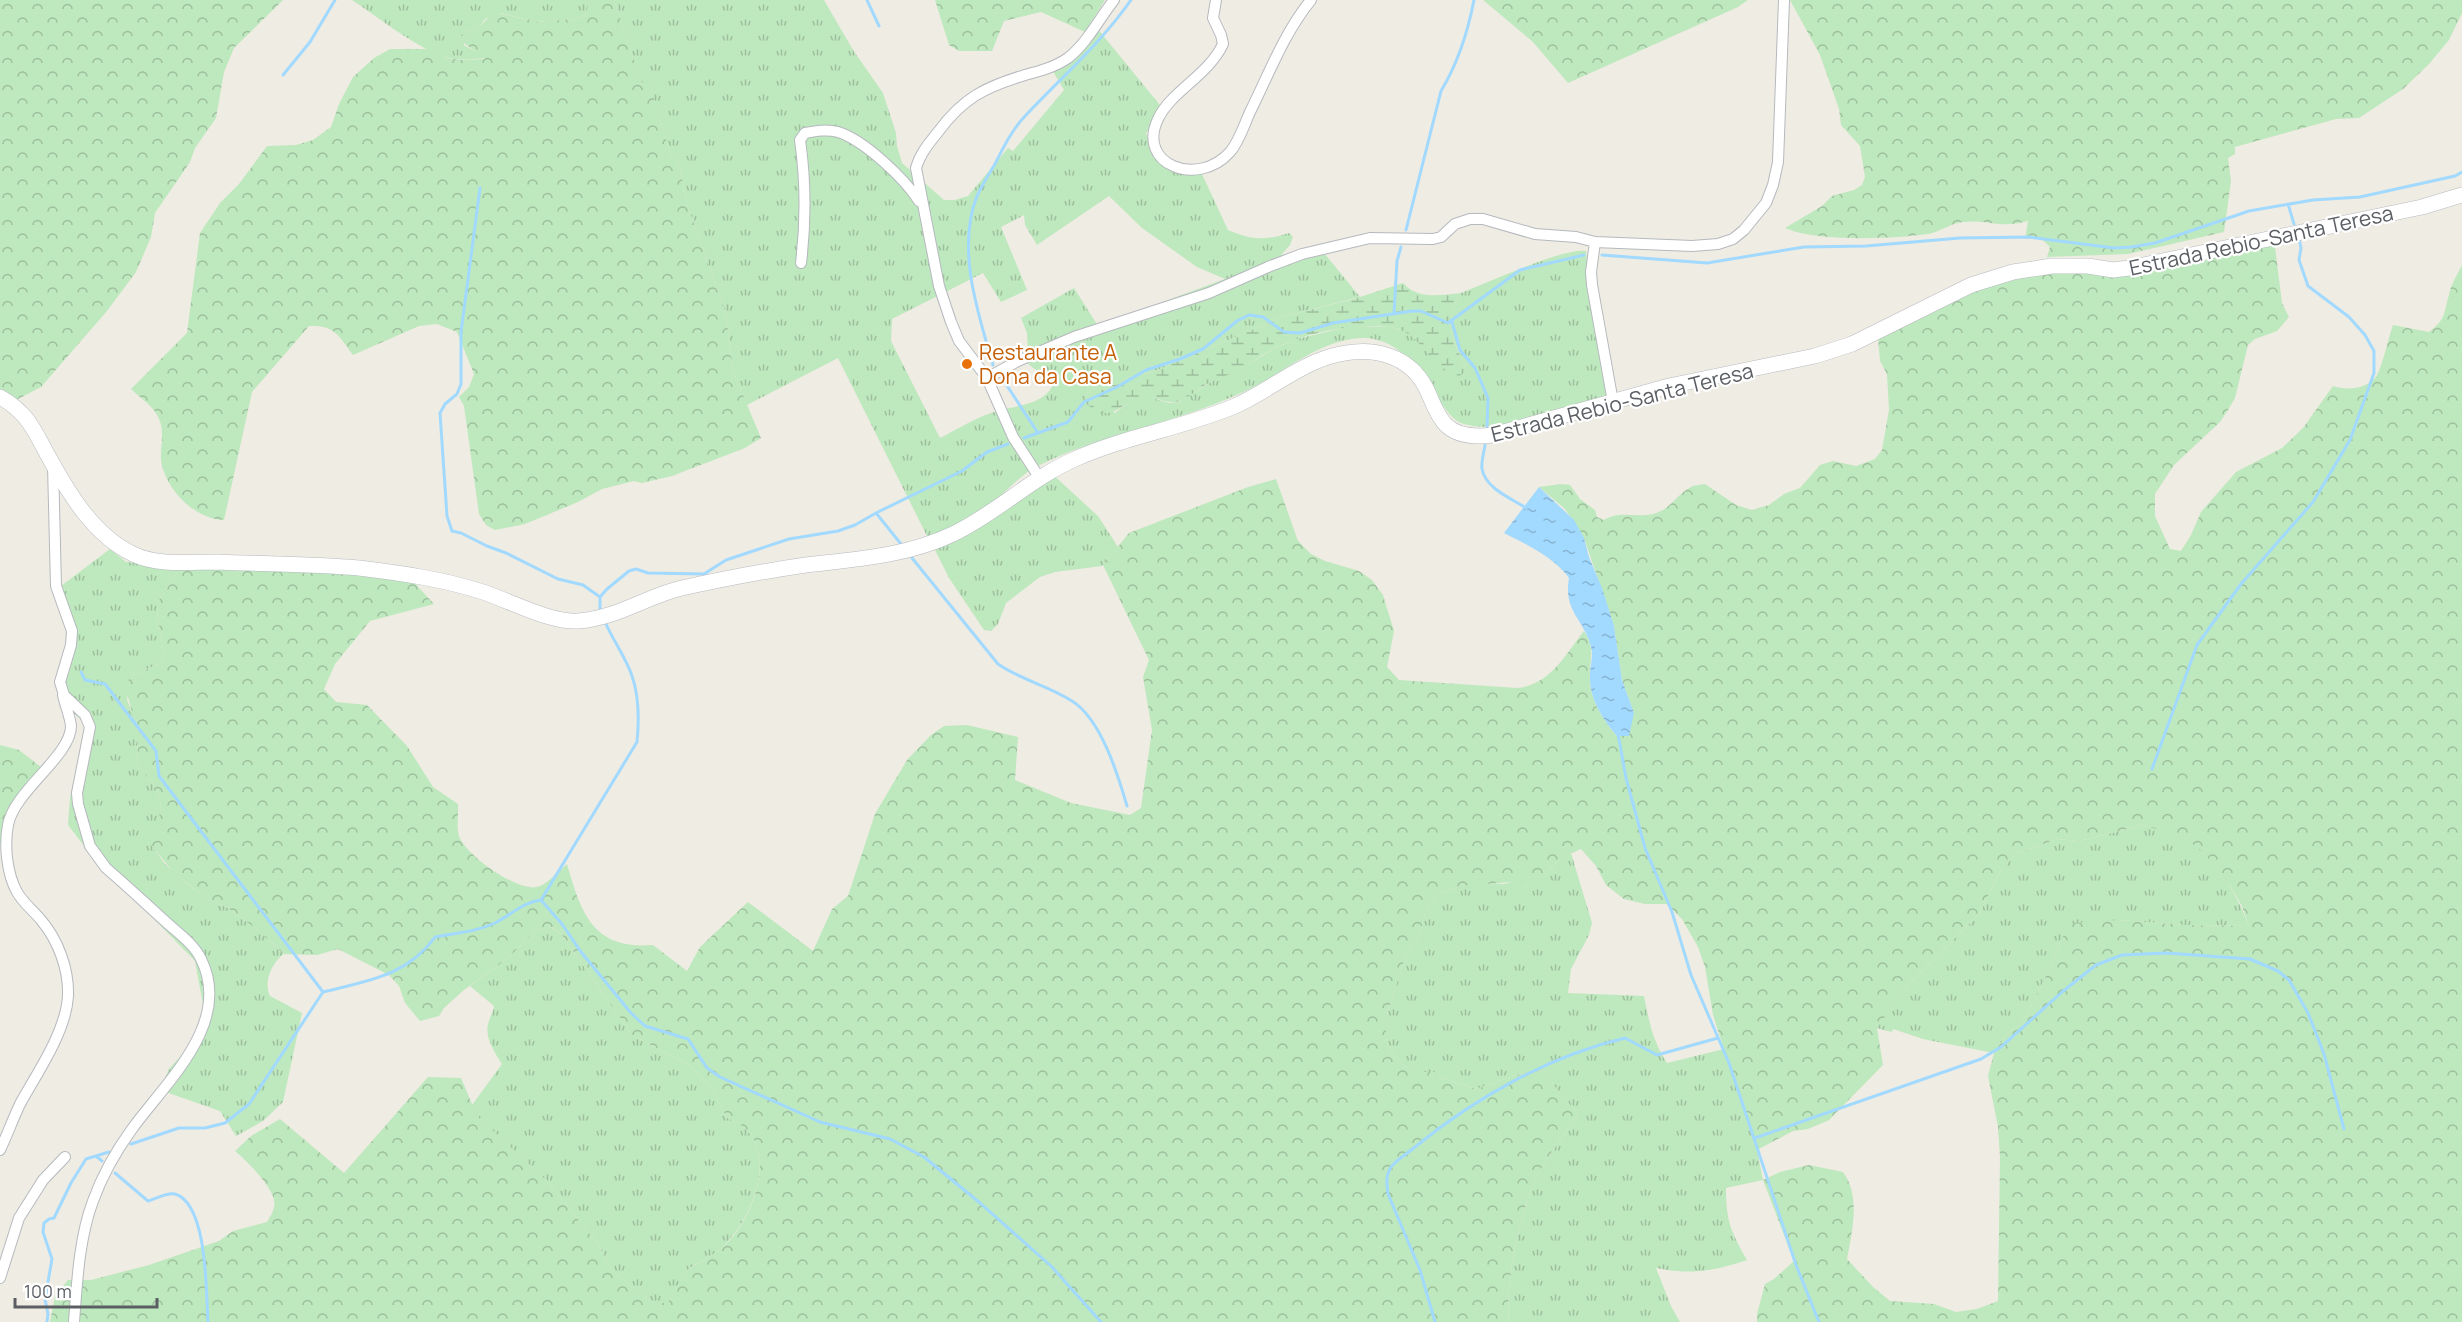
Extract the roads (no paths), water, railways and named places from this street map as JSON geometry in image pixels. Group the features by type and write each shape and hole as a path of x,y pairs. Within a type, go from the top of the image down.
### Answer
{"street":[{"path":"1039,477 1013,437 987,378 959,341 944,304 922,206 917,178 918,160 951,114 966,101 983,90 1067,59 1087,38 1114,0"},
{"path":"1216,0 1214,18 1223,44 1208,67 1164,109 1155,126 1155,146 1160,155 1173,166 1186,171 1212,166 1232,151 1290,30 1311,0"},
{"path":"987,378 1018,361 1074,337 1209,293 1302,254 1358,240 1433,239 1441,237 1461,220 1482,219 1535,234 1576,237 1595,242 1653,246 1718,244 1733,239 1755,218 1766,203 1778,162 1784,0"},
{"path":"801,262 806,207 805,167 800,140 805,133 828,130 851,138 899,175 922,206"},
{"name":"Estrada Rebio-Santa Teresa","path":"0,397 25,415 53,465 93,524 112,542 144,560 337,567 442,580 482,591 561,621 571,621 600,618 675,589 726,578 909,550 955,533 985,516 1039,477 1077,457 1231,408 1263,393 1320,359 1355,351 1387,354 1401,361 1420,379 1447,427 1465,435 1493,435 1669,386 1815,356 1852,344 1971,285 2013,272 2052,266 2088,266 2113,270 2140,266 2422,207 2462,195"},
{"path":"1595,242 1591,272 1592,285 1613,402"},
{"path":"0,1150 20,1106 45,1061 68,998 65,969 57,946 46,927 23,900 13,883 7,857 7,836 15,806 58,753 69,735 70,725 60,682 71,645 72,632 56,586 53,465"},
{"path":"61,689 68,700 85,715 90,728 77,793 90,846 106,868 194,948 205,970 209,1002 205,1022 196,1042 131,1130 110,1164 93,1201 86,1223 74,1322"},
{"path":"0,1278 19,1218 43,1180 65,1157"}],"water":[{"path":"1539,487 1574,520 1584,538 1614,626 1622,680 1634,713 1629,736 1617,736 1603,717 1592,695 1591,647 1571,607 1568,590 1569,578 1548,558 1504,533"}],"waterway":[{"path":"283,75 310,42 335,0"},
{"path":"867,0 879,26"},
{"path":"993,365 976,303 969,259 971,216 977,196 1017,125 1094,45 1131,0"},
{"path":"1406,230 1441,91 1462,47 1474,0"},
{"path":"1602,255 1707,263 1804,247 1866,246 1960,238 2029,237 2114,248 2132,247 2155,243 2249,211 2313,200 2360,197 2455,176 2462,172"},
{"path":"480,188 461,332 461,384 457,394 445,404 440,413 447,516 452,531 506,553 558,579 583,585 600,597"},
{"path":"2288,204 2294,224"},
{"path":"2152,769 2197,645 2241,584 2313,502 2350,440 2374,373 2374,351 2365,335 2349,317 2308,286 2299,260 2301,248 2299,238"},
{"path":"1394,313 1397,261 1401,247"},
{"path":"1024,438 1068,422 1084,402 1117,387 1146,370 1203,349 1237,321 1249,315 1263,317 1284,332 1300,333 1333,323 1412,311 1421,311 1448,323 1520,270 1584,255"},
{"path":"1452,322 1460,350 1475,368 1488,398 1487,427"},
{"path":"1002,378 1038,433"},
{"path":"600,608 600,597 629,571 636,569 648,573 704,574 726,560 789,539 838,531 855,525 962,471 987,452 1008,444"},
{"path":"1485,445 1482,460 1484,476 1500,492 1526,508"},
{"path":"876,513 901,544"},
{"path":"912,558 998,664 1063,696 1082,709 1092,721 1107,749 1127,806"},
{"path":"131,1144 179,1128 205,1128 225,1123 249,1104 323,992 385,975 412,960 435,937 488,926 523,906 541,900 637,742 638,709 632,676 606,624"},
{"path":"81,672 85,680 105,684 156,751 159,776 323,992"},
{"path":"1618,734 1626,778 1645,848 1672,912 1691,975 1729,1063 1796,1265 1819,1322"},
{"path":"541,900 631,1013 645,1026 688,1039 707,1068 720,1077 820,1122 890,1139 924,1157 1051,1266 1101,1322"},
{"path":"1755,1138 1981,1059 2001,1047 2096,965 2122,955 2166,953 2250,959 2278,971 2289,980 2308,1013 2324,1054 2344,1129"},
{"path":"1435,1322 1420,1270 1388,1194 1387,1177 1393,1164 1438,1129 1488,1096 1541,1067 1569,1056 1625,1038 1657,1055 1718,1038"},
{"path":"47,1322 45,1299 52,1259 43,1232 44,1223 54,1218 86,1159 109,1152"},
{"path":"96,1156 102,1161"},
{"path":"115,1173 148,1201 172,1194 186,1201 194,1214 203,1251 208,1322"}],"place":[{"name":"Restaurante A Dona da Casa","path":"967,364"}]}
